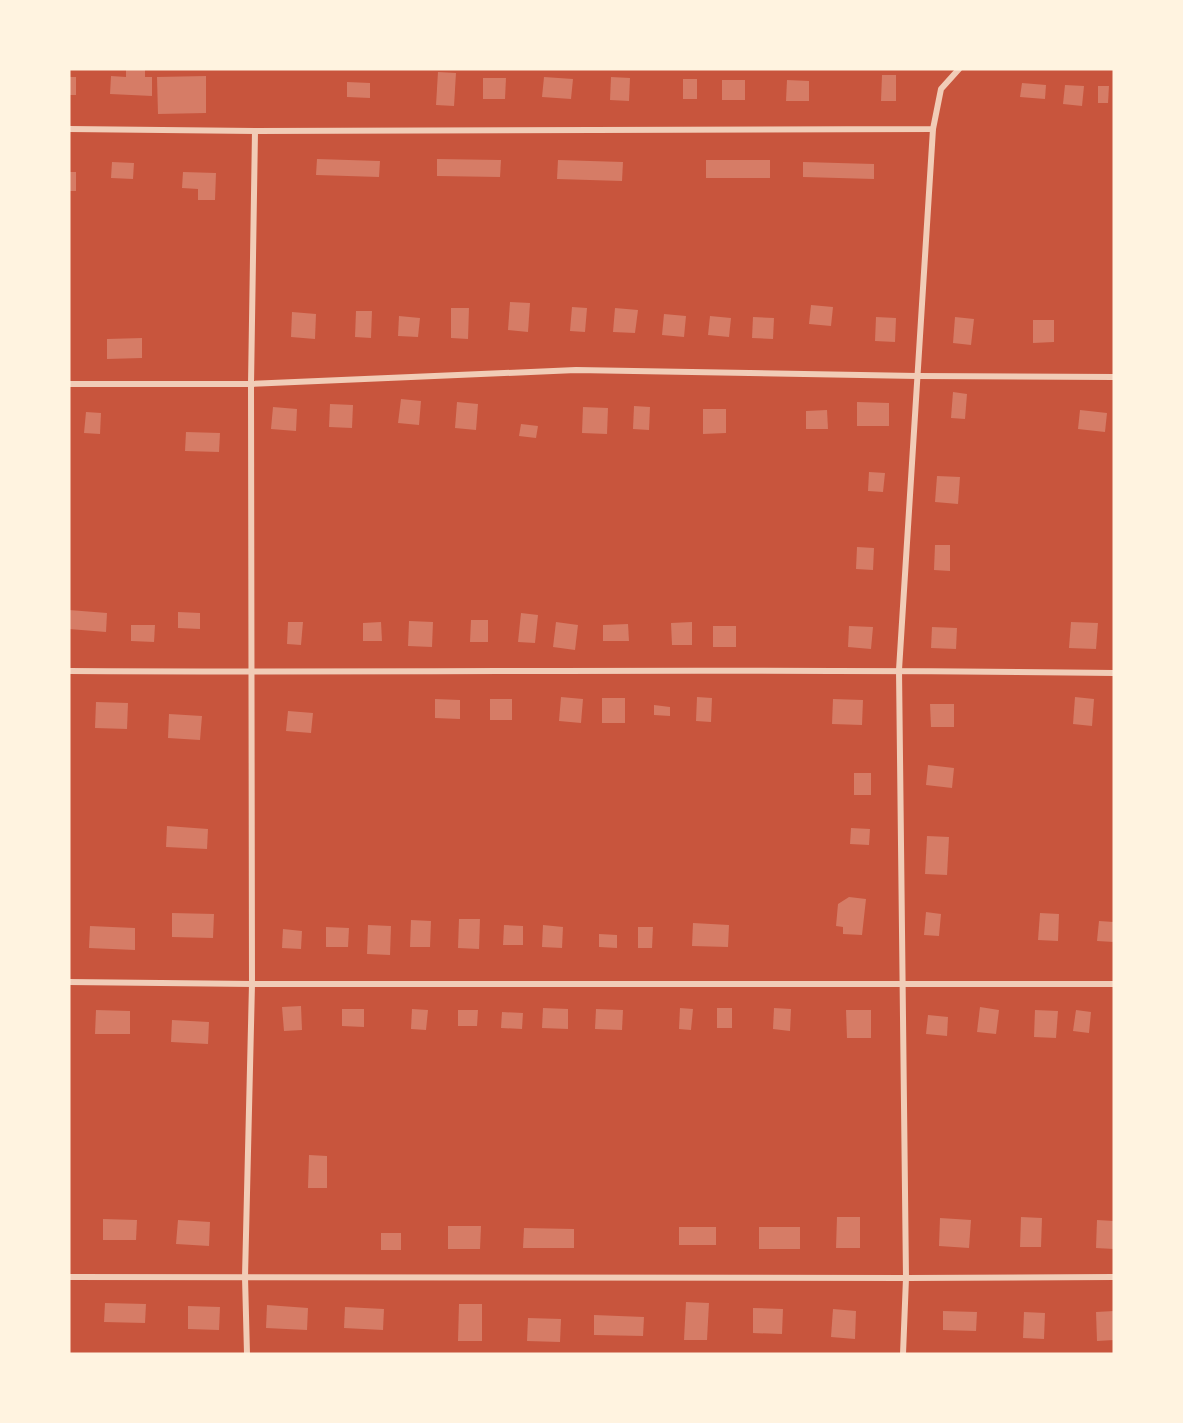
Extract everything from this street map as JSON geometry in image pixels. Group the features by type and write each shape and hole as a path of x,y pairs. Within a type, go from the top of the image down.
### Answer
{"street":[{"path":"903,1354 906,1278 899,670 933,129 941,89 959,69"},
{"path":"69,129 255,131 933,129"},
{"path":"247,1354 245,1277 252,984 251,384 255,131"},
{"path":"69,384 251,384 576,370 1114,377"},
{"path":"69,671 899,670 1114,673"},
{"path":"69,982 1114,984"},
{"path":"69,1277 1114,1277"}],"building":[{"path":"126,69 145,69 145,77 152,77 152,96 110,94 111,76 126,77"},
{"path":"438,72 456,73 454,106 436,105"},
{"path":"882,75 896,75 896,101 881,101"},
{"path":"206,76 206,113 158,114 157,77"},
{"path":"69,77 76,77 76,95 69,95"},
{"path":"544,77 573,79 571,99 542,97"},
{"path":"611,77 630,78 629,101 610,100"},
{"path":"483,78 506,78 505,99 483,99"},
{"path":"683,79 697,79 697,99 683,99"},
{"path":"722,80 745,80 745,100 722,100"},
{"path":"787,80 809,81 809,101 786,101"},
{"path":"347,82 370,83 370,98 347,97"},
{"path":"1022,83 1046,85 1045,99 1020,97"},
{"path":"1065,85 1084,86 1082,106 1063,104"},
{"path":"1098,86 1109,86 1108,103 1098,103"},
{"path":"317,159 380,161 379,177 316,175"},
{"path":"437,159 501,160 500,177 437,176"},
{"path":"558,160 623,162 622,181 557,179"},
{"path":"706,160 770,160 770,178 706,178"},
{"path":"112,162 134,163 133,179 111,178"},
{"path":"803,162 874,164 874,179 803,177"},
{"path":"69,172 76,172 76,191 69,191"},
{"path":"183,172 216,173 215,200 198,200 198,189 182,188"},
{"path":"510,302 530,303 528,332 508,330"},
{"path":"811,305 833,307 831,326 809,324"},
{"path":"572,307 587,308 585,332 570,331"},
{"path":"451,308 469,308 468,339 451,338"},
{"path":"615,308 638,310 635,333 613,332"},
{"path":"356,311 372,311 371,338 355,337"},
{"path":"292,312 316,314 315,339 291,337"},
{"path":"664,314 686,316 684,337 662,335"},
{"path":"399,316 420,318 418,337 398,336"},
{"path":"710,316 731,318 729,337 708,335"},
{"path":"753,317 774,318 773,339 752,338"},
{"path":"876,317 896,318 895,342 875,341"},
{"path":"955,317 974,319 971,345 953,343"},
{"path":"1033,320 1054,320 1054,342 1033,343"},
{"path":"142,338 142,358 107,359 107,339"},
{"path":"953,392 967,394 965,419 951,418"},
{"path":"401,399 421,401 419,425 398,423"},
{"path":"457,402 478,404 476,430 455,428"},
{"path":"857,402 889,403 889,426 857,426"},
{"path":"330,404 353,405 352,428 329,427"},
{"path":"634,406 650,407 649,430 633,429"},
{"path":"273,407 297,409 296,431 271,429"},
{"path":"583,407 608,408 607,434 582,433"},
{"path":"703,409 726,409 726,433 703,434"},
{"path":"827,410 828,429 806,429 806,411"},
{"path":"1080,410 1107,413 1105,432 1078,429"},
{"path":"86,412 101,413 100,434 84,433"},
{"path":"521,424 538,426 536,438 519,436"},
{"path":"186,432 220,433 219,452 185,451"},
{"path":"869,472 885,473 883,492 868,491"},
{"path":"937,476 960,477 958,504 935,502"},
{"path":"935,545 950,545 950,571 934,570"},
{"path":"857,547 874,548 873,570 856,569"},
{"path":"69,610 107,613 106,632 69,629"},
{"path":"178,612 200,613 200,629 178,628"},
{"path":"521,613 538,615 535,643 518,642"},
{"path":"471,620 488,620 488,642 470,642"},
{"path":"409,621 433,622 432,647 408,646"},
{"path":"288,622 303,622 301,645 287,644"},
{"path":"381,622 382,641 363,641 363,623"},
{"path":"556,622 578,625 575,650 553,647"},
{"path":"692,622 692,645 672,645 671,623"},
{"path":"1071,622 1098,623 1096,649 1069,648"},
{"path":"628,624 629,641 603,641 603,625"},
{"path":"131,625 155,625 154,642 131,641"},
{"path":"713,626 736,626 736,647 713,647"},
{"path":"849,626 873,627 871,649 848,647"},
{"path":"932,627 957,628 956,649 931,648"},
{"path":"561,697 583,699 581,723 559,721"},
{"path":"697,697 712,698 711,722 696,721"},
{"path":"1075,697 1094,699 1092,726 1073,724"},
{"path":"602,698 625,698 625,723 602,723"},
{"path":"435,699 460,700 460,719 435,718"},
{"path":"490,699 512,699 512,720 490,720"},
{"path":"833,699 863,700 862,725 832,724"},
{"path":"96,702 128,703 127,729 95,728"},
{"path":"930,704 954,704 954,727 931,727"},
{"path":"654,705 670,707 670,716 654,715"},
{"path":"288,711 313,713 311,733 286,731"},
{"path":"169,714 202,716 200,740 168,738"},
{"path":"928,765 954,768 952,788 926,785"},
{"path":"854,773 871,773 871,795 854,795"},
{"path":"167,826 208,829 207,849 166,847"},
{"path":"851,828 870,829 869,845 850,844"},
{"path":"927,836 949,837 947,875 925,874"},
{"path":"849,897 866,899 862,935 843,934 843,927 836,926 838,904"},
{"path":"926,912 941,914 939,936 924,935"},
{"path":"172,913 214,914 213,938 172,937"},
{"path":"1040,913 1059,914 1058,941 1038,940"},
{"path":"459,919 480,919 479,949 458,948"},
{"path":"411,920 431,921 430,947 410,947"},
{"path":"1099,921 1114,922 1114,942 1097,941"},
{"path":"693,923 729,925 728,947 692,946"},
{"path":"368,925 391,926 390,955 367,954"},
{"path":"504,925 523,926 523,945 503,945"},
{"path":"543,925 563,927 562,948 542,947"},
{"path":"90,926 135,928 135,950 89,948"},
{"path":"326,927 349,928 348,947 326,947"},
{"path":"638,927 653,927 652,948 638,948"},
{"path":"283,929 302,931 301,949 282,948"},
{"path":"599,934 617,935 617,948 599,947"},
{"path":"301,1006 302,1030 284,1031 282,1007"},
{"path":"980,1007 999,1010 996,1034 977,1032"},
{"path":"543,1008 568,1009 568,1029 542,1028"},
{"path":"680,1008 693,1009 691,1030 679,1029"},
{"path":"717,1008 732,1008 732,1028 717,1028"},
{"path":"774,1008 791,1009 790,1031 773,1029"},
{"path":"342,1009 364,1009 364,1027 342,1026"},
{"path":"412,1009 428,1010 426,1030 411,1029"},
{"path":"596,1009 623,1010 622,1030 595,1029"},
{"path":"96,1010 130,1011 130,1034 95,1034"},
{"path":"458,1010 478,1010 477,1026 458,1026"},
{"path":"846,1010 871,1010 871,1038 847,1038"},
{"path":"1035,1010 1058,1011 1056,1038 1034,1037"},
{"path":"1076,1010 1091,1012 1089,1033 1073,1031"},
{"path":"502,1012 523,1013 522,1029 501,1028"},
{"path":"928,1015 948,1017 947,1036 926,1034"},
{"path":"172,1020 209,1022 208,1044 171,1042"},
{"path":"309,1155 327,1156 327,1188 308,1188"},
{"path":"837,1217 860,1217 860,1248 836,1248"},
{"path":"1021,1217 1042,1218 1041,1247 1020,1247"},
{"path":"940,1218 971,1220 969,1248 939,1246"},
{"path":"103,1219 137,1220 136,1240 103,1240"},
{"path":"178,1220 210,1222 209,1246 176,1244"},
{"path":"1097,1220 1114,1221 1114,1249 1096,1248"},
{"path":"448,1226 481,1226 480,1249 448,1249"},
{"path":"679,1227 716,1227 716,1245 679,1245"},
{"path":"759,1227 800,1227 800,1249 759,1249"},
{"path":"524,1228 574,1229 574,1248 523,1248"},
{"path":"381,1233 401,1233 401,1250 381,1250"},
{"path":"686,1302 709,1303 707,1340 684,1340"},
{"path":"105,1303 146,1304 145,1323 104,1322"},
{"path":"459,1304 482,1304 482,1341 458,1341"},
{"path":"267,1305 308,1308 307,1330 266,1328"},
{"path":"188,1306 220,1307 219,1330 188,1329"},
{"path":"345,1307 384,1309 383,1330 344,1328"},
{"path":"753,1308 783,1309 782,1334 753,1333"},
{"path":"833,1309 856,1311 855,1339 831,1337"},
{"path":"943,1311 977,1312 976,1331 943,1330"},
{"path":"1114,1311 1114,1340 1097,1341 1096,1312"},
{"path":"1024,1312 1045,1313 1044,1339 1023,1338"},
{"path":"594,1315 644,1317 643,1336 594,1335"},
{"path":"528,1318 561,1319 560,1342 527,1341"}]}
